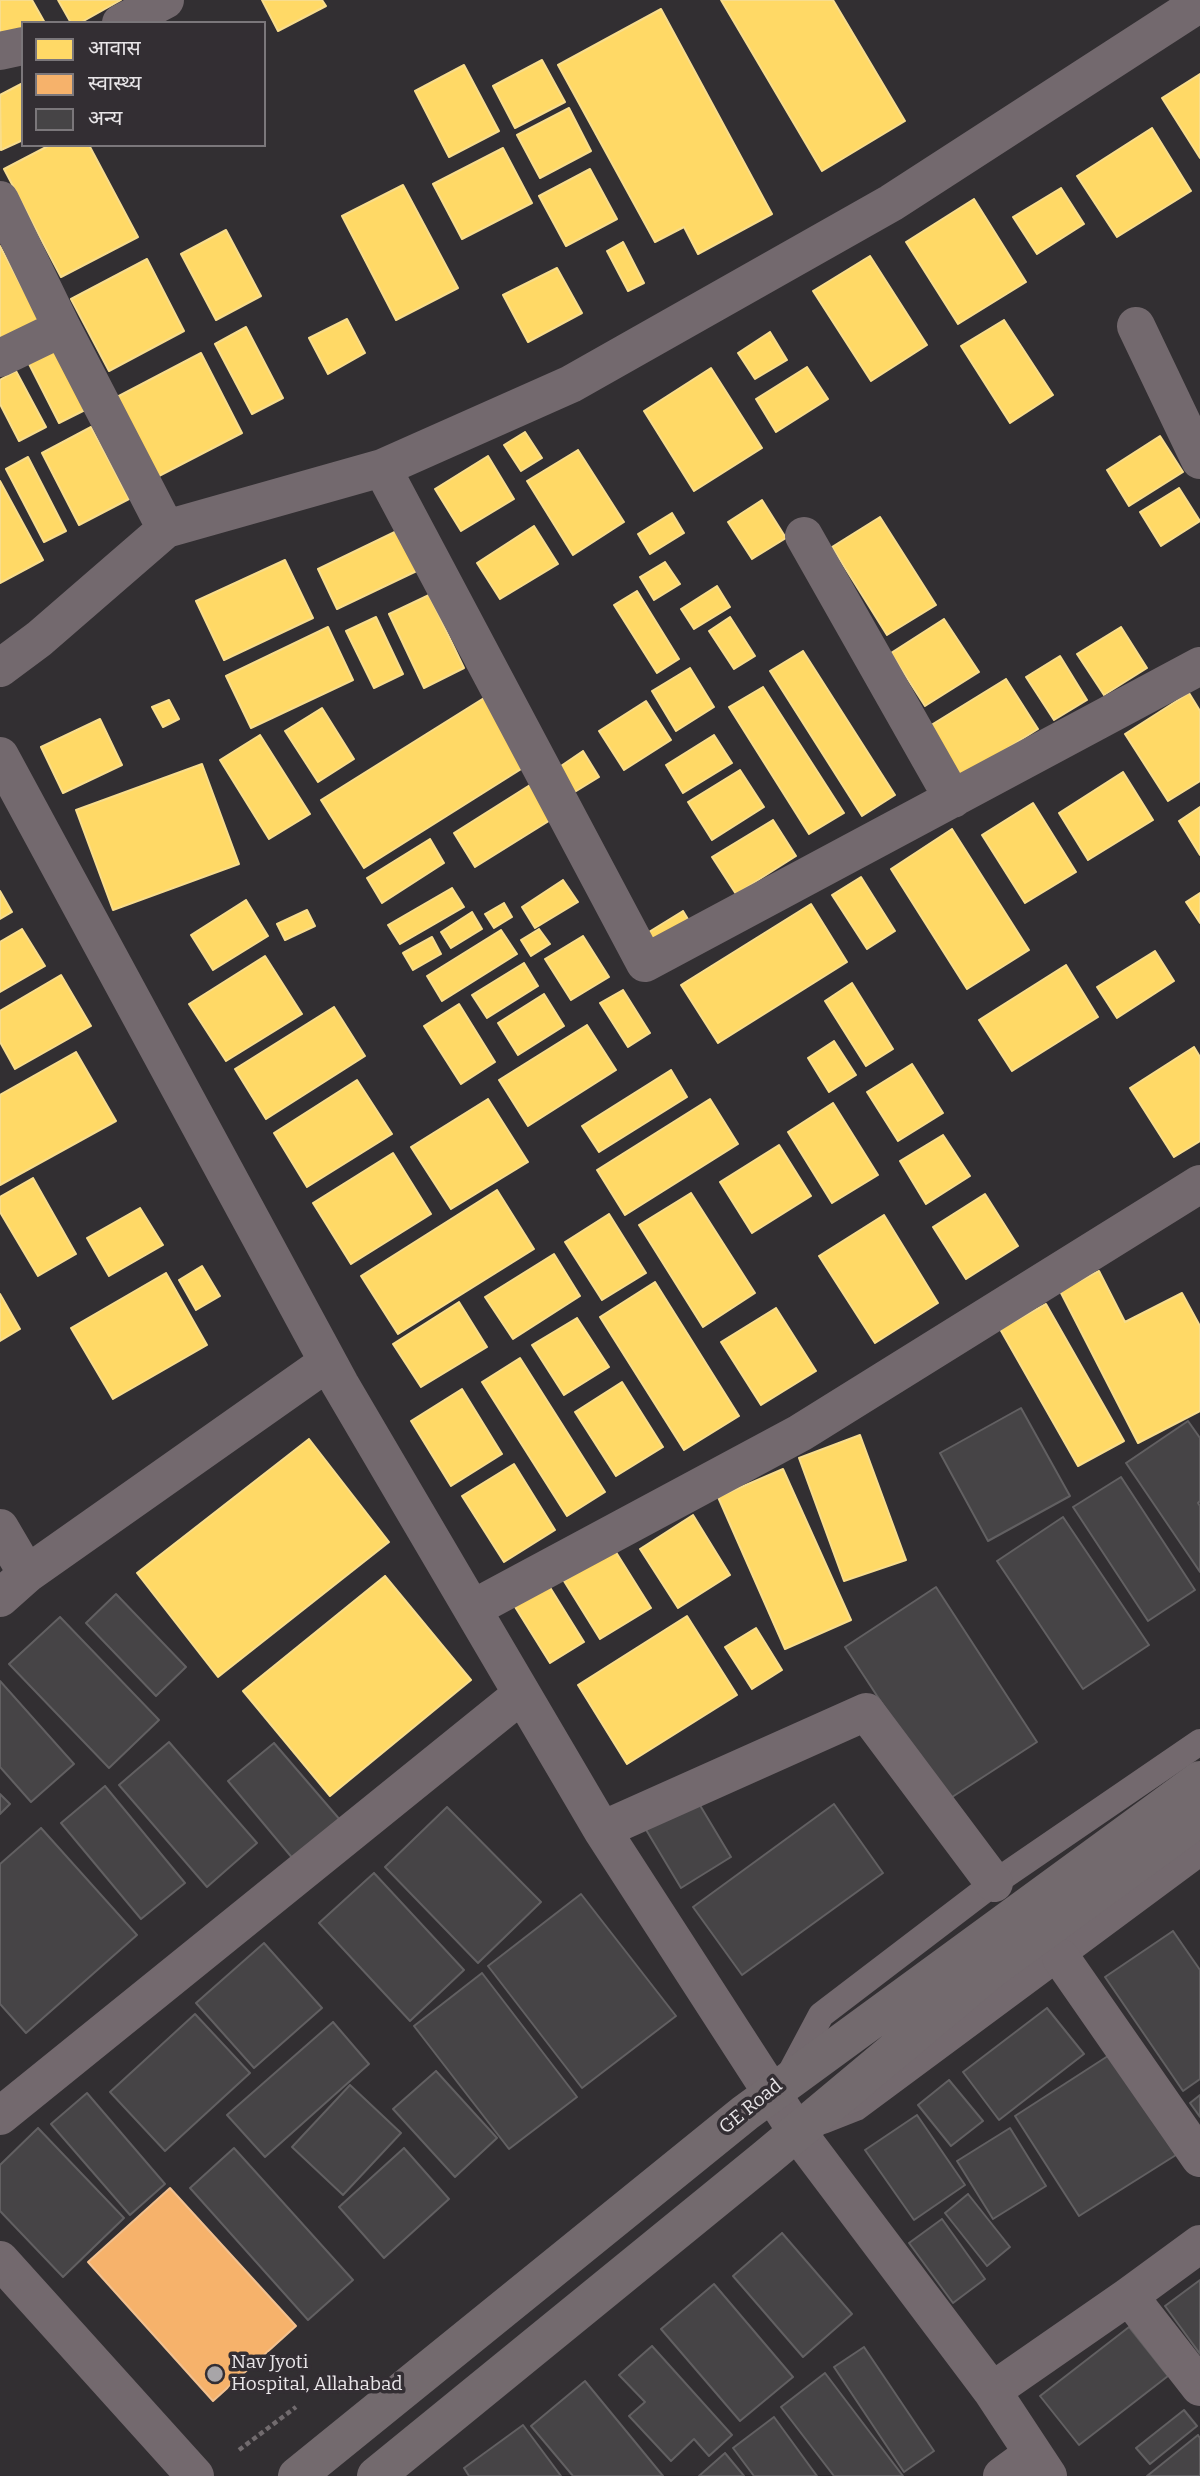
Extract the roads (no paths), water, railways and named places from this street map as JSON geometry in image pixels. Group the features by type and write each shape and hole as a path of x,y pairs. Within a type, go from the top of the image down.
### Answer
{"main road":[{"path":"779,2087 1200,1780"},
{"path":"376,2476 992,1969 1200,1817"},
{"name":"GE Road","path":"297,2476 779,2087"}],"street":[{"path":"125,21 164,0"},
{"path":"0,668 39,639 166,529 382,468 571,383 891,203 1200,3"},
{"path":"0,51 21,46"},
{"path":"0,200 62,328 166,529"},
{"path":"1136,326 1200,460"},
{"path":"0,358 62,328"},
{"path":"382,468 645,963 1200,666"},
{"path":"804,536 953,799"},
{"path":"0,756 328,1362 602,1830 779,2087 797,2132 992,2391 1040,2465 1002,2476"},
{"path":"474,1608 800,1433 1200,1184"},
{"path":"0,1528 14,1586 328,1362"},
{"path":"0,2116 522,1694"},
{"path":"602,1830 866,1712 994,1883"},
{"path":"1061,1958 1200,2158"},
{"path":"992,2391 1200,2244"},
{"path":"0,2260 195,2476"},
{"path":"1129,2296 1200,2387"}],"lane":[{"name":"GE Road","path":"779,2087 821,2015 994,1883 1200,1742"},
{"path":"797,2132 856,2108 1200,1853"}],"place":[{"name":"Nav Jyoti Hospital, Allahabad","path":"215,2374"}]}
